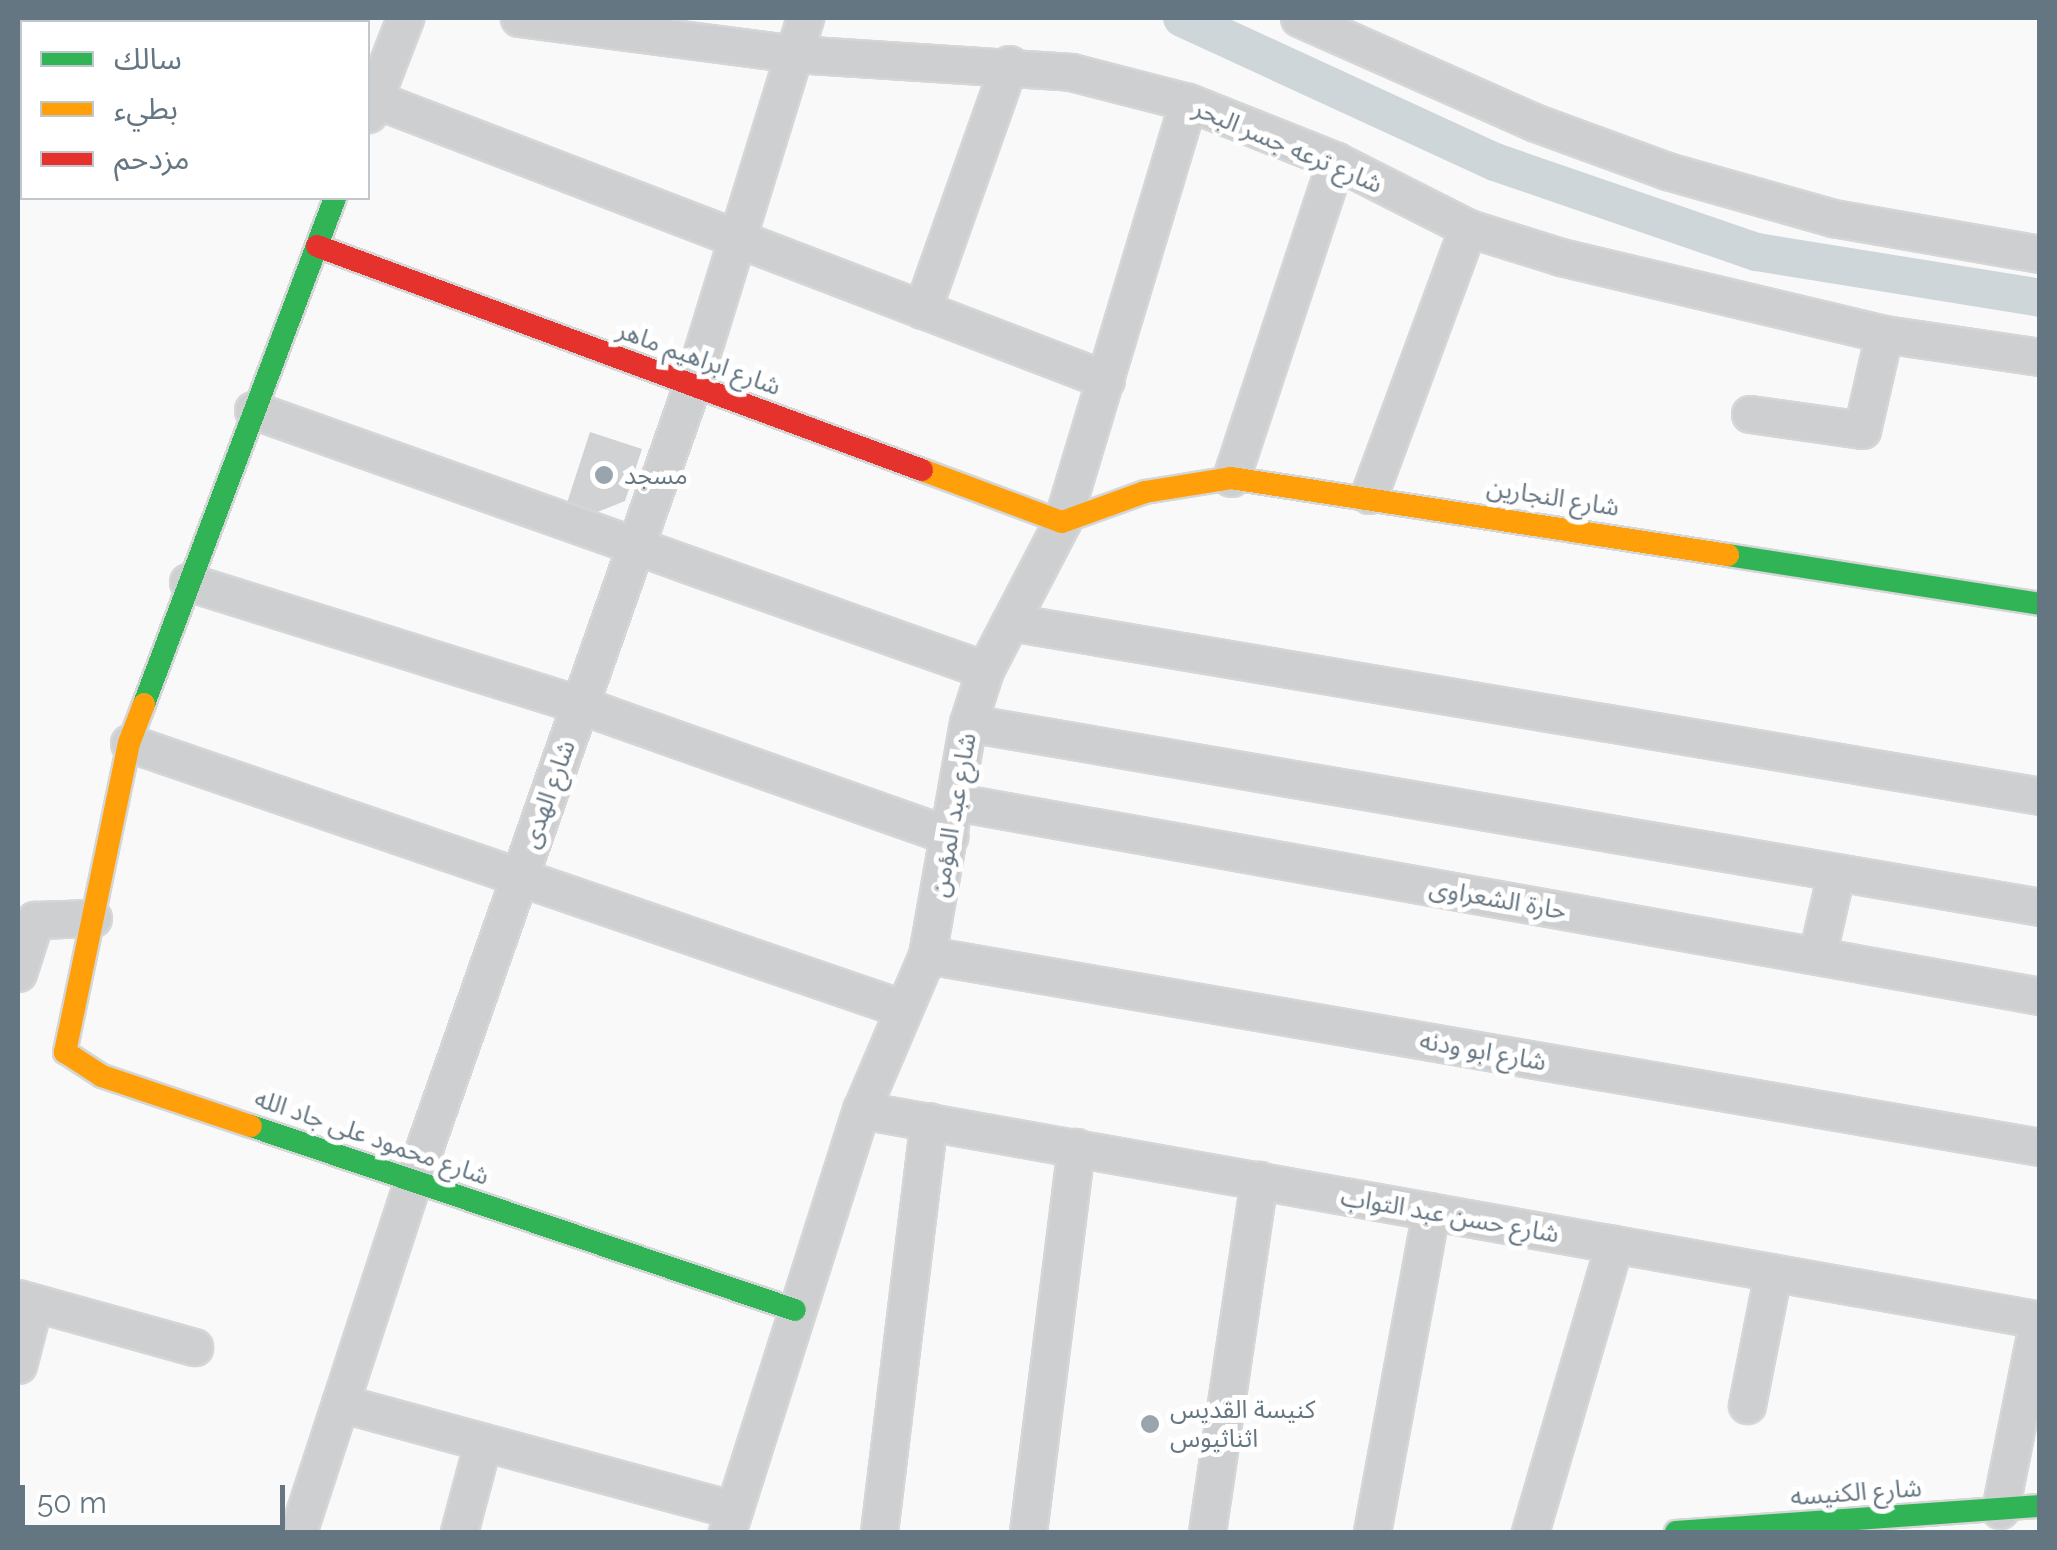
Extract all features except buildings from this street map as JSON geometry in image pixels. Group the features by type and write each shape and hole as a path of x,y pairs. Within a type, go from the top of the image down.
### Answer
{"street":[{"path":"404,18 370,106 1106,380"},
{"name":"شارع ترعه جسر البحر","path":"519,18 801,32 1071,72 1188,102 1336,161 1468,228 1884,334 2040,357"},
{"path":"1299,18 1536,122 1668,171 1833,218 2040,254"},
{"name":"شارع الهدى","path":"298,1532 413,1180 692,385 739,243 801,32"},
{"path":"922,310 1009,64"},
{"name":"شارع عبد المؤمن","path":"731,1521 794,1310 861,1110 927,954 968,723 985,670 1062,522 1188,102"},
{"path":"1231,478 1336,161"},
{"path":"18,973 26,921 92,918 129,743 334,200"},
{"path":"1368,495 1468,228"},
{"name":"شارع ابراهيم ماهر","path":"317,246 1062,522"},
{"path":"1750,414 1862,430 1884,334"},
{"path":"253,410 985,670"},
{"name":"شارع النجارين","path":"1062,522 1144,492 1231,478 1368,495 2040,604"},
{"name":"حارة الشعراوى","path":"188,582 952,819 1817,956 2040,996"},
{"path":"1010,622 2040,796"},
{"path":"968,723 2040,908"},
{"path":"129,743 520,872 904,1010"},
{"path":"1817,956 1836,872"},
{"name":"شارع محمود على جاد الله","path":"92,918 65,1052 78,1065 794,1310"},
{"name":"شارع ابو ودنه","path":"927,954 2040,1147"},
{"name":"شارع حسن عبد التواب","path":"861,1110 2039,1320"},
{"path":"879,1532 930,1121"},
{"path":"1028,1532 1076,1147"},
{"path":"1207,1532 1259,1180"},
{"path":"1372,1532 1431,1211"},
{"path":"1530,1532 1614,1244"},
{"path":"1747,1405 1773,1273"},
{"path":"18,1365 26,1301 194,1347"},
{"path":"2000,1510 2039,1320"},
{"path":"340,1403 483,1442 731,1521"},
{"path":"459,1532 483,1442"},
{"name":"شارع الكنيسه","path":"1676,1532 2040,1506"}],"waterway":[{"path":"1182,18 1495,162 1757,252 2040,298"}],"traffic: fast":[{"path":"144,704 334,200"},
{"path":"1728,555 2040,604"},
{"path":"251,1126 795,1310"},
{"path":"1676,1532 2040,1506"}],"traffic: slow":[{"path":"922,470 1062,522 1145,492 1231,478 1728,555"},
{"path":"144,704 129,743 65,1052 102,1076 251,1126"}],"traffic: jam":[{"path":"317,246 922,470"}],"place":[{"name":"مسجد","path":"604,475"},
{"name":"كنيسة القديس اثناثيوس","path":"1150,1424"}]}
